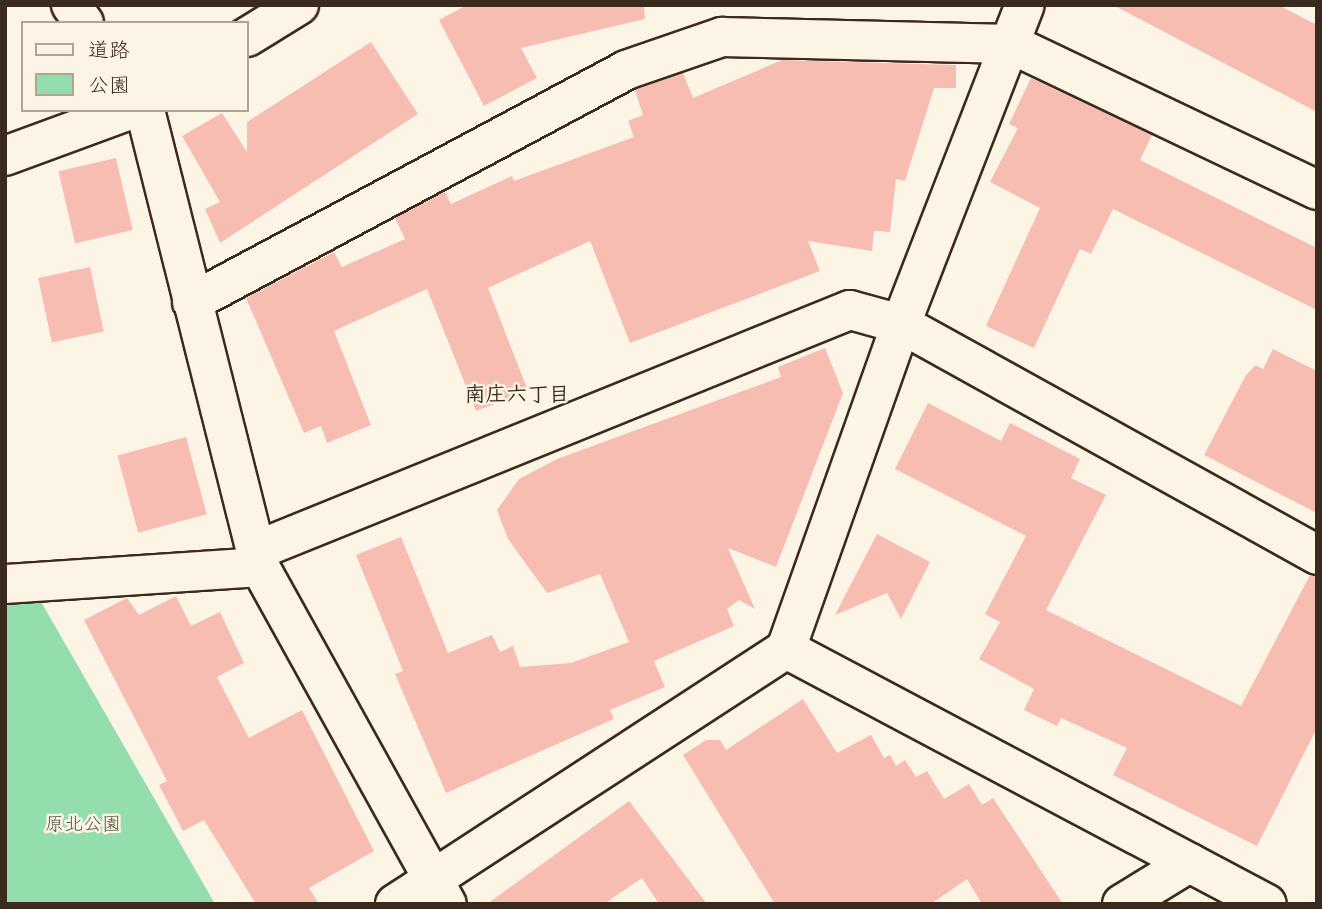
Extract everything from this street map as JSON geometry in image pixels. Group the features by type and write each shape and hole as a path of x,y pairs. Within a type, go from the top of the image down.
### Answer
{"street":[{"path":"71,5 83,21"},
{"path":"248,36 299,5"},
{"path":"395,904 439,892 786,649 901,324 1025,5"},
{"path":"192,302 626,70 722,37 1011,44 1317,190"},
{"path":"5,156 125,112"},
{"path":"145,112 258,559 439,892"},
{"path":"5,584 258,559 850,310 901,324 1317,555"},
{"path":"786,649 1267,904"},
{"path":"1122,904 1189,863"}],"green space":[{"name":"原北公園","path":"40,600 215,904 5,904 5,603"}],"building":[{"path":"467,5 644,5 645,19 521,48 537,78 484,106 439,20"},
{"path":"1113,5 1278,5 1317,25 1317,112"},
{"path":"371,42 418,114 220,243 205,209 220,202 182,136 222,113 247,152 247,122"},
{"path":"782,60 956,65 956,88 934,88 905,181 896,179 890,232 874,231 872,251 808,241 820,271 630,343 590,241 488,288 528,391 476,411 427,289 334,331 371,425 327,443 321,426 304,433 246,298 334,252 342,267 405,239 395,218 445,192 451,204 512,176 514,181 634,137 628,121 643,115 635,90 683,73 693,98"},
{"path":"1031,78 1152,135 1140,160 1317,248 1317,310 1113,209 1091,254 1080,249 1034,348 986,326 1040,208 990,182 1018,128 1009,124"},
{"path":"116,158 133,230 75,243 59,171"},
{"path":"90,267 104,332 52,343 38,278"},
{"path":"825,348 843,393 776,567 728,548 755,609 739,600 727,609 734,626 654,661 665,687 610,710 614,719 446,793 395,674 403,671 356,555 401,537 448,653 492,635 500,652 513,646 520,667 571,663 629,642 600,574 547,593 508,539 497,510 519,479 557,459 781,377 778,367"},
{"path":"1273,349 1317,371 1317,513 1204,455 1246,375 1256,365 1263,369"},
{"path":"928,403 1001,441 1010,423 1080,459 1071,478 1106,495 1046,610 1241,706 1310,575 1317,577 1317,728 1257,846 1113,775 1127,748 1061,718 1057,726 1024,710 1034,689 979,659 1000,622 985,614 1026,536 895,469"},
{"path":"186,437 207,514 138,533 117,455"},
{"path":"877,534 930,562 901,619 887,593 835,615"},
{"path":"176,596 191,626 220,612 244,663 217,677 249,738 302,710 374,851 309,888 319,904 256,904 204,820 183,831 159,785 167,781 84,620 127,598 139,615"},
{"path":"803,699 837,753 871,735 884,758 890,755 896,766 905,760 916,777 927,771 944,799 969,784 982,805 993,798 1063,904 982,904 967,879 931,904 775,904 683,755 706,740 720,740 726,750"},
{"path":"629,801 707,904 659,904 642,878 604,904 487,904"}],"district":[{"name":"南庄六丁目","path":"517,398"}]}
